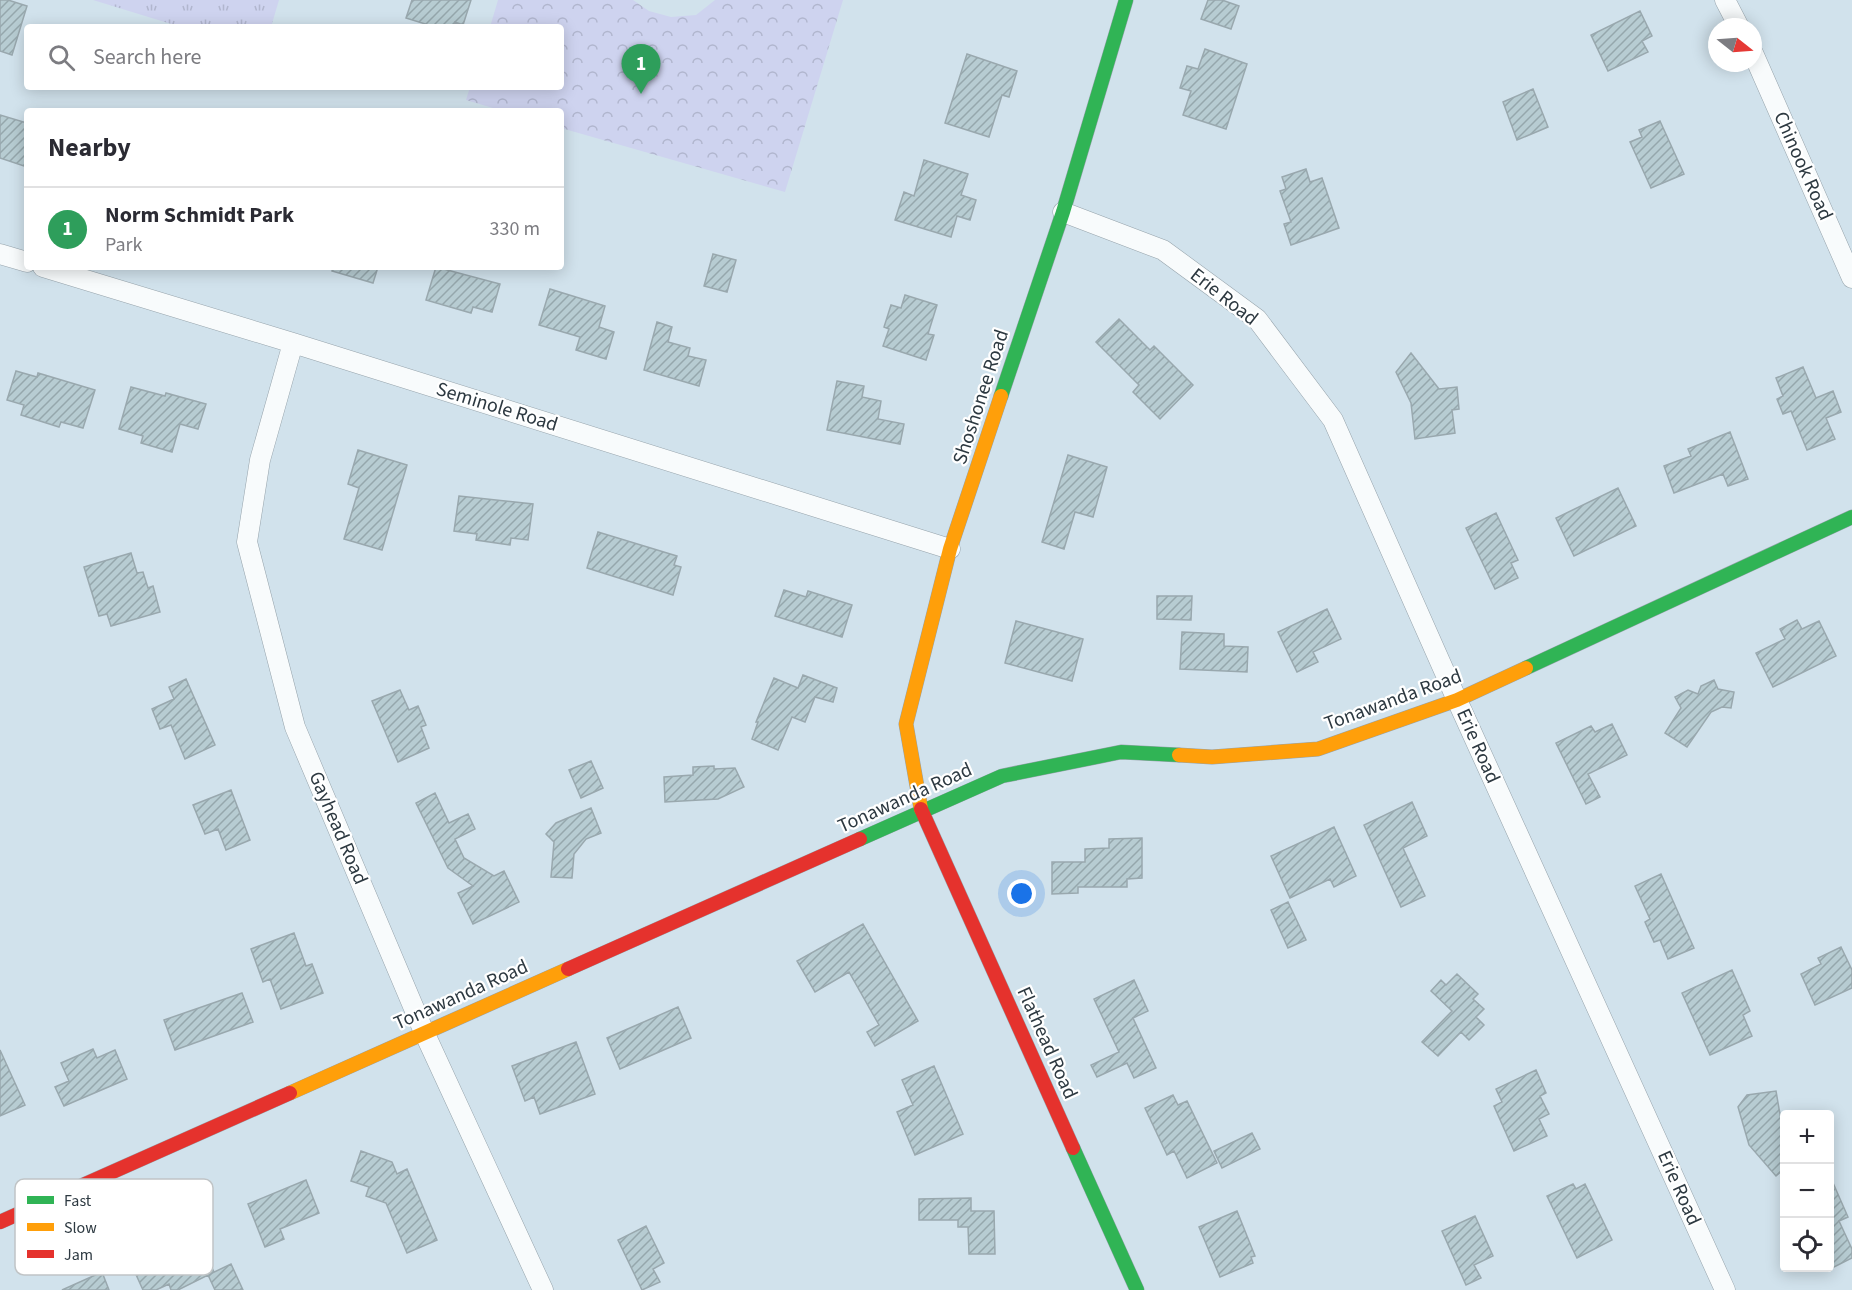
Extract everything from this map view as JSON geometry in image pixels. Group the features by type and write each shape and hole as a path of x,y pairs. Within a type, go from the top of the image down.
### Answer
{"street":[{"name":"Shoshonee Road","path":"921,811 906,724 950,549 1063,212 1126,0"},
{"path":"1725,0 1734,18"},
{"name":"Chinook Road","path":"1761,72 1852,278"},
{"name":"Erie Road","path":"1063,212 1163,250 1257,319 1333,420 1457,700 1725,1290"},
{"path":"0,254 24,261"},
{"name":"Seminole Road","path":"53,270 950,549"},
{"name":"Gayhead Road","path":"293,344 260,460 247,542 296,728 424,1032 543,1290"},
{"name":"Tonawanda Road","path":"96,1179 1002,776 1121,752 1212,757 1318,749 1457,700 1852,517"},
{"name":"Flathead Road","path":"921,811 1137,1290"},
{"name":"Tonawanda Road","path":"0,1222 15,1215"}],"green space":[{"path":"93,0 279,0 272,24 171,24"},
{"path":"498,0 633,0 649,11 671,17 696,15 715,0 843,0 785,192 564,129 564,108 493,108 466,100 469,90 564,90 564,24 491,24"}],"building":[{"path":"0,0 27,6 12,55 0,51"},
{"path":"412,0 471,0 463,24 455,22 455,24 425,24 406,18"},
{"path":"1208,0 1222,0 1239,6 1231,29 1201,19"},
{"path":"1640,11 1652,36 1642,41 1648,52 1608,71 1591,35"},
{"path":"1205,49 1247,64 1226,129 1183,115 1191,91 1180,88 1187,66 1198,69"},
{"path":"967,54 1017,71 1009,97 1002,95 989,137 945,123"},
{"path":"1533,89 1548,127 1517,140 1503,102"},
{"path":"0,115 24,122 24,166 0,158"},
{"path":"1660,121 1684,174 1651,188 1630,142 1642,137 1639,130"},
{"path":"924,160 968,174 961,195 976,200 970,220 957,216 951,237 895,220 904,192 914,196"},
{"path":"1306,169 1310,182 1322,178 1339,228 1291,245 1284,224 1291,222 1280,191 1286,189 1282,177"},
{"path":"713,254 736,260 727,292 704,286"},
{"path":"332,270 377,270 373,283"},
{"path":"435,270 447,270 500,284 492,312 473,307 471,313 426,300"},
{"path":"550,289 605,306 599,327 614,332 606,359 576,350 580,337 539,325"},
{"path":"905,295 937,305 928,334 934,335 926,360 883,346 889,329 884,327 891,305 901,308"},
{"path":"1119,319 1150,350 1154,346 1193,385 1160,419 1133,392 1139,385 1096,342"},
{"path":"657,322 672,327 668,342 690,348 688,356 706,360 699,386 644,370"},
{"path":"1411,353 1439,389 1457,387 1459,409 1452,410 1455,433 1415,439 1411,403 1396,372"},
{"path":"1803,367 1816,398 1833,391 1841,412 1826,418 1835,439 1807,450 1791,411 1783,414 1777,399 1783,396 1776,378"},
{"path":"16,371 37,377 38,373 95,390 83,428 61,422 59,427 21,415 24,405 7,400"},
{"path":"837,381 864,386 862,397 881,401 878,419 904,424 900,444 827,430"},
{"path":"131,387 165,396 166,393 206,404 198,429 180,424 172,452 141,443 143,436 119,429"},
{"path":"1730,432 1748,479 1728,486 1723,474 1674,493 1664,466 1691,456 1688,449"},
{"path":"358,450 407,465 382,550 344,539 359,488 348,484"},
{"path":"1068,455 1107,467 1093,517 1075,512 1064,549 1042,542"},
{"path":"1618,488 1636,526 1574,556 1556,518"},
{"path":"459,496 533,504 528,540 511,538 510,545 476,540 477,534 454,531"},
{"path":"1496,513 1518,560 1511,563 1518,578 1495,589 1466,528"},
{"path":"598,532 677,556 674,565 681,567 673,595 587,568"},
{"path":"131,553 137,573 143,572 148,588 153,586 160,612 111,626 107,614 99,616 84,567"},
{"path":"784,590 806,597 808,591 852,605 842,637 775,616"},
{"path":"1157,596 1192,596 1191,620 1157,619"},
{"path":"1327,609 1341,639 1313,652 1318,662 1297,672 1278,632"},
{"path":"1797,620 1802,629 1819,621 1836,656 1773,687 1756,653 1785,639 1780,629"},
{"path":"1016,621 1083,639 1072,681 1005,663"},
{"path":"1182,632 1224,634 1224,646 1248,647 1247,672 1180,669"},
{"path":"803,675 837,688 833,702 815,697 805,722 792,717 778,750 752,739 758,722 756,722 774,678 798,688"},
{"path":"186,679 215,745 185,759 171,725 160,729 152,709 174,699 169,687"},
{"path":"1714,680 1718,689 1734,692 1731,708 1722,707 1711,712 1687,747 1665,733 1681,708 1675,697 1688,690 1698,694 1701,686"},
{"path":"400,690 409,710 418,706 426,725 421,727 429,748 398,762 372,701"},
{"path":"1612,724 1627,755 1588,774 1600,797 1586,804 1556,743 1591,726 1595,732"},
{"path":"591,761 603,788 581,798 569,770"},
{"path":"714,766 714,769 735,768 744,787 718,799 665,802 664,777 693,775 693,767"},
{"path":"231,790 250,840 226,850 218,829 205,834 193,805"},
{"path":"435,793 449,823 468,814 475,829 455,839 464,858 494,876 504,871 519,902 473,924 458,893 473,886 448,868 416,803"},
{"path":"1412,802 1427,836 1403,848 1425,896 1401,907 1364,825"},
{"path":"591,808 601,833 586,839 574,854 572,878 551,877 554,842 546,834 556,823"},
{"path":"1334,827 1356,876 1334,887 1330,879 1290,898 1271,856"},
{"path":"1142,838 1142,878 1127,879 1127,887 1078,887 1078,893 1052,894 1052,862 1085,862 1085,849 1109,848 1109,839"},
{"path":"1661,874 1694,948 1668,959 1660,940 1654,942 1645,922 1650,919 1635,886"},
{"path":"1288,902 1306,940 1288,948 1271,910"},
{"path":"863,924 918,1021 875,1046 867,1032 879,1025 849,972 815,992 797,961"},
{"path":"294,933 306,966 312,964 323,993 281,1009 270,979 263,982 251,949"},
{"path":"1841,947 1852,970 1852,988 1815,1005 1801,974 1821,964 1818,958"},
{"path":"1732,970 1750,1011 1743,1015 1752,1036 1710,1055 1682,993"},
{"path":"1457,974 1478,994 1473,999 1484,1009 1476,1017 1484,1025 1469,1040 1461,1032 1438,1056 1422,1042 1452,1011 1431,991 1441,980 1446,985"},
{"path":"1134,980 1148,1011 1133,1018 1156,1068 1134,1078 1127,1063 1097,1077 1091,1065 1119,1052 1094,999"},
{"path":"242,993 253,1022 175,1050 164,1020"},
{"path":"678,1007 691,1038 620,1069 607,1038"},
{"path":"576,1042 595,1094 540,1114 534,1097 525,1101 512,1066"},
{"path":"93,1049 97,1058 115,1050 127,1079 64,1106 55,1087 69,1081 61,1063"},
{"path":"0,1050 25,1105 0,1116"},
{"path":"934,1066 963,1134 915,1155 897,1112 913,1105 902,1080"},
{"path":"1536,1070 1546,1093 1540,1096 1549,1114 1539,1119 1547,1136 1514,1151 1494,1106 1502,1102 1496,1089"},
{"path":"1776,1091 1780,1114 1780,1172 1776,1176 1749,1145 1738,1107 1747,1095"},
{"path":"1173,1095 1178,1105 1187,1101 1217,1163 1187,1178 1174,1151 1167,1155 1145,1108"},
{"path":"1252,1133 1260,1149 1222,1168 1214,1151"},
{"path":"361,1151 392,1162 397,1174 407,1169 437,1240 407,1253 386,1203 366,1196 369,1187 351,1181"},
{"path":"306,1180 319,1213 280,1229 284,1239 265,1247 248,1204"},
{"path":"1573,1184 1576,1189 1585,1184 1612,1240 1577,1258 1547,1196"},
{"path":"1834,1185 1848,1217 1839,1221 1852,1249 1852,1258 1834,1267"},
{"path":"971,1198 971,1211 994,1211 995,1254 969,1254 968,1227 958,1227 958,1220 919,1220 919,1199"},
{"path":"1237,1211 1255,1256 1251,1257 1253,1263 1220,1277 1199,1227"},
{"path":"1475,1216 1493,1256 1474,1265 1481,1278 1466,1285 1442,1231"},
{"path":"646,1226 664,1263 653,1269 660,1282 642,1290 618,1240"},
{"path":"231,1264 243,1290 215,1290 208,1275 213,1275 213,1273"},
{"path":"95,1275 103,1275 109,1290 62,1290"},
{"path":"136,1275 208,1275 178,1290 171,1290 169,1284 156,1290 143,1290"}],"traffic: fast":[{"path":"1001,396 1063,212 1126,0"},
{"path":"1526,668 1852,517"},
{"path":"860,839 1002,776 1121,752 1179,755"},
{"path":"1073,1148 1137,1290"}],"traffic: slow":[{"path":"921,809 906,724 950,549 1001,396"},
{"path":"1179,755 1212,757 1318,749 1457,700 1526,668"},
{"path":"290,1093 568,969"}],"traffic: jam":[{"path":"921,809 1073,1148"},
{"path":"568,969 860,839"},
{"path":"97,1179 290,1093"},
{"path":"0,1222 15,1215"}],"place":[{"name":"Norm Schmidt Park","path":"641,94"}]}
